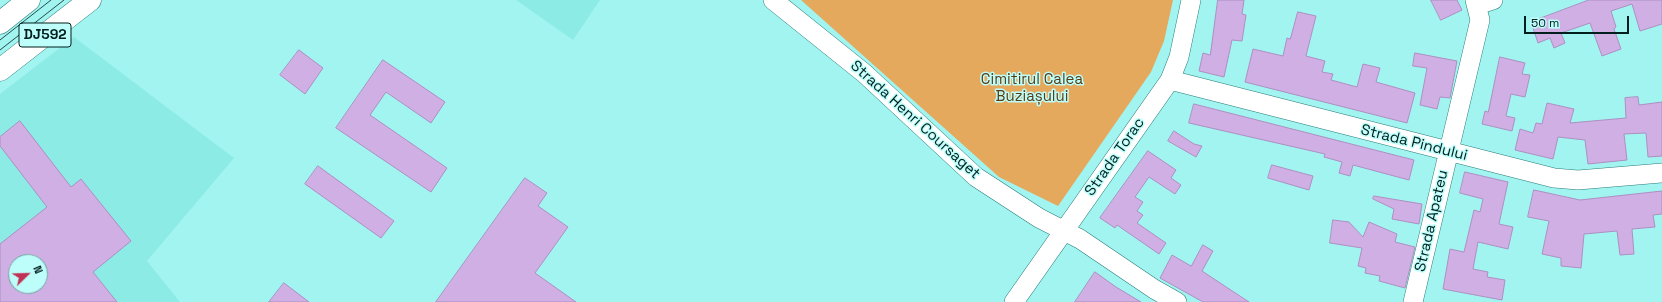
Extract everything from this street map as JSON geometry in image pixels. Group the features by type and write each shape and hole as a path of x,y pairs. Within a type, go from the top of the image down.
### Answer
{"main road":[{"name":"DJ592","path":"0,23 29,0"},
{"name":"DJ592","path":"0,70 90,0"}],"street":[{"name":"Strada Henri Coursaget","path":"773,0 864,73 976,177 1039,218 1080,239 1154,289 1177,302"},
{"name":"Strada Torac","path":"1014,302 1170,80 1179,57 1187,1"},
{"name":"Strada Apateu","path":"1413,302 1480,20 1482,2"},
{"name":"Strada Pindului","path":"1170,80 1554,178 1578,180 1662,173"}],"shaded area":[{"path":"516,0 600,0 573,40"},
{"path":"74,37 234,158 147,261 180,302 0,302 0,94"}],"green space":[{"name":"Cimitirul Calea Buziașului","path":"801,0 1173,0 1164,41 1151,72 1058,206 999,177"}],"building":[{"path":"1218,0 1244,0 1242,14 1246,15 1242,41 1232,40 1224,77 1199,71 1203,53 1210,55"},
{"path":"1431,0 1457,0 1462,10 1441,20"},
{"path":"1589,0 1662,0 1662,24 1640,31 1632,4 1611,11 1616,27 1614,29 1621,49 1602,56 1590,23 1561,33 1565,43 1554,48 1550,38 1538,43 1531,22"},
{"path":"1298,12 1316,16 1306,56 1325,61 1322,72 1333,74 1331,80 1357,87 1363,64 1380,68 1376,82 1415,93 1407,123 1245,82 1253,49 1283,56 1287,38 1290,39"},
{"path":"299,50 323,68 305,94 280,75"},
{"path":"1415,53 1457,61 1450,98 1440,97 1437,109 1420,105 1427,68 1413,66"},
{"path":"1500,57 1525,63 1522,74 1530,75 1525,97 1511,94 1506,116 1515,118 1512,131 1482,124 1485,111 1488,112"},
{"path":"383,60 445,102 431,123 386,92 370,115 447,168 431,192 336,128"},
{"path":"1638,97 1639,105 1662,102 1662,156 1648,157 1646,133 1624,134 1627,160 1588,164 1585,140 1558,137 1553,159 1515,150 1520,129 1533,133 1536,123 1542,124 1547,103 1574,109 1570,123 1626,118 1625,98"},
{"path":"1194,104 1414,160 1409,180 1353,165 1350,176 1339,173 1342,162 1324,157 1325,154 1189,123"},
{"path":"20,121 71,187 81,179 131,241 93,272 117,302 0,302 0,244 47,207 0,146 0,137"},
{"path":"1174,131 1194,144 1202,146 1196,157 1168,141"},
{"path":"1148,151 1176,170 1171,178 1181,185 1175,194 1149,177 1135,197 1143,202 1137,211 1143,215 1137,223 1166,243 1159,254 1117,225 1115,228 1100,218"},
{"path":"1272,165 1313,176 1309,190 1268,178"},
{"path":"318,166 394,221 381,238 305,184"},
{"path":"1465,172 1508,182 1499,224 1513,227 1508,249 1478,242 1473,269 1488,272 1487,277 1505,280 1502,300 1443,289 1450,249 1464,252 1474,210 1480,212 1483,199 1460,193"},
{"path":"525,178 547,193 538,206 568,227 535,273 576,302 436,302"},
{"path":"1534,190 1580,200 1662,191 1662,214 1653,215 1655,227 1632,229 1634,254 1620,255 1617,231 1584,234 1581,268 1561,266 1561,258 1542,254 1549,221 1528,217"},
{"path":"1374,196 1422,204 1419,224 1392,219 1394,209 1373,199"},
{"path":"1333,220 1349,222 1363,237 1369,222 1397,234 1395,242 1415,247 1405,288 1379,281 1380,276 1365,273 1366,268 1358,266 1362,248 1330,243"},
{"path":"1203,245 1213,251 1202,271 1249,302 1203,302 1160,278 1172,255 1191,266"},
{"path":"1095,272 1116,287 1141,302 1075,302"},
{"path":"284,283 309,302 269,302"}],"tram line":[{"path":"0,40 51,0"},
{"path":"0,50 64,0"}]}
